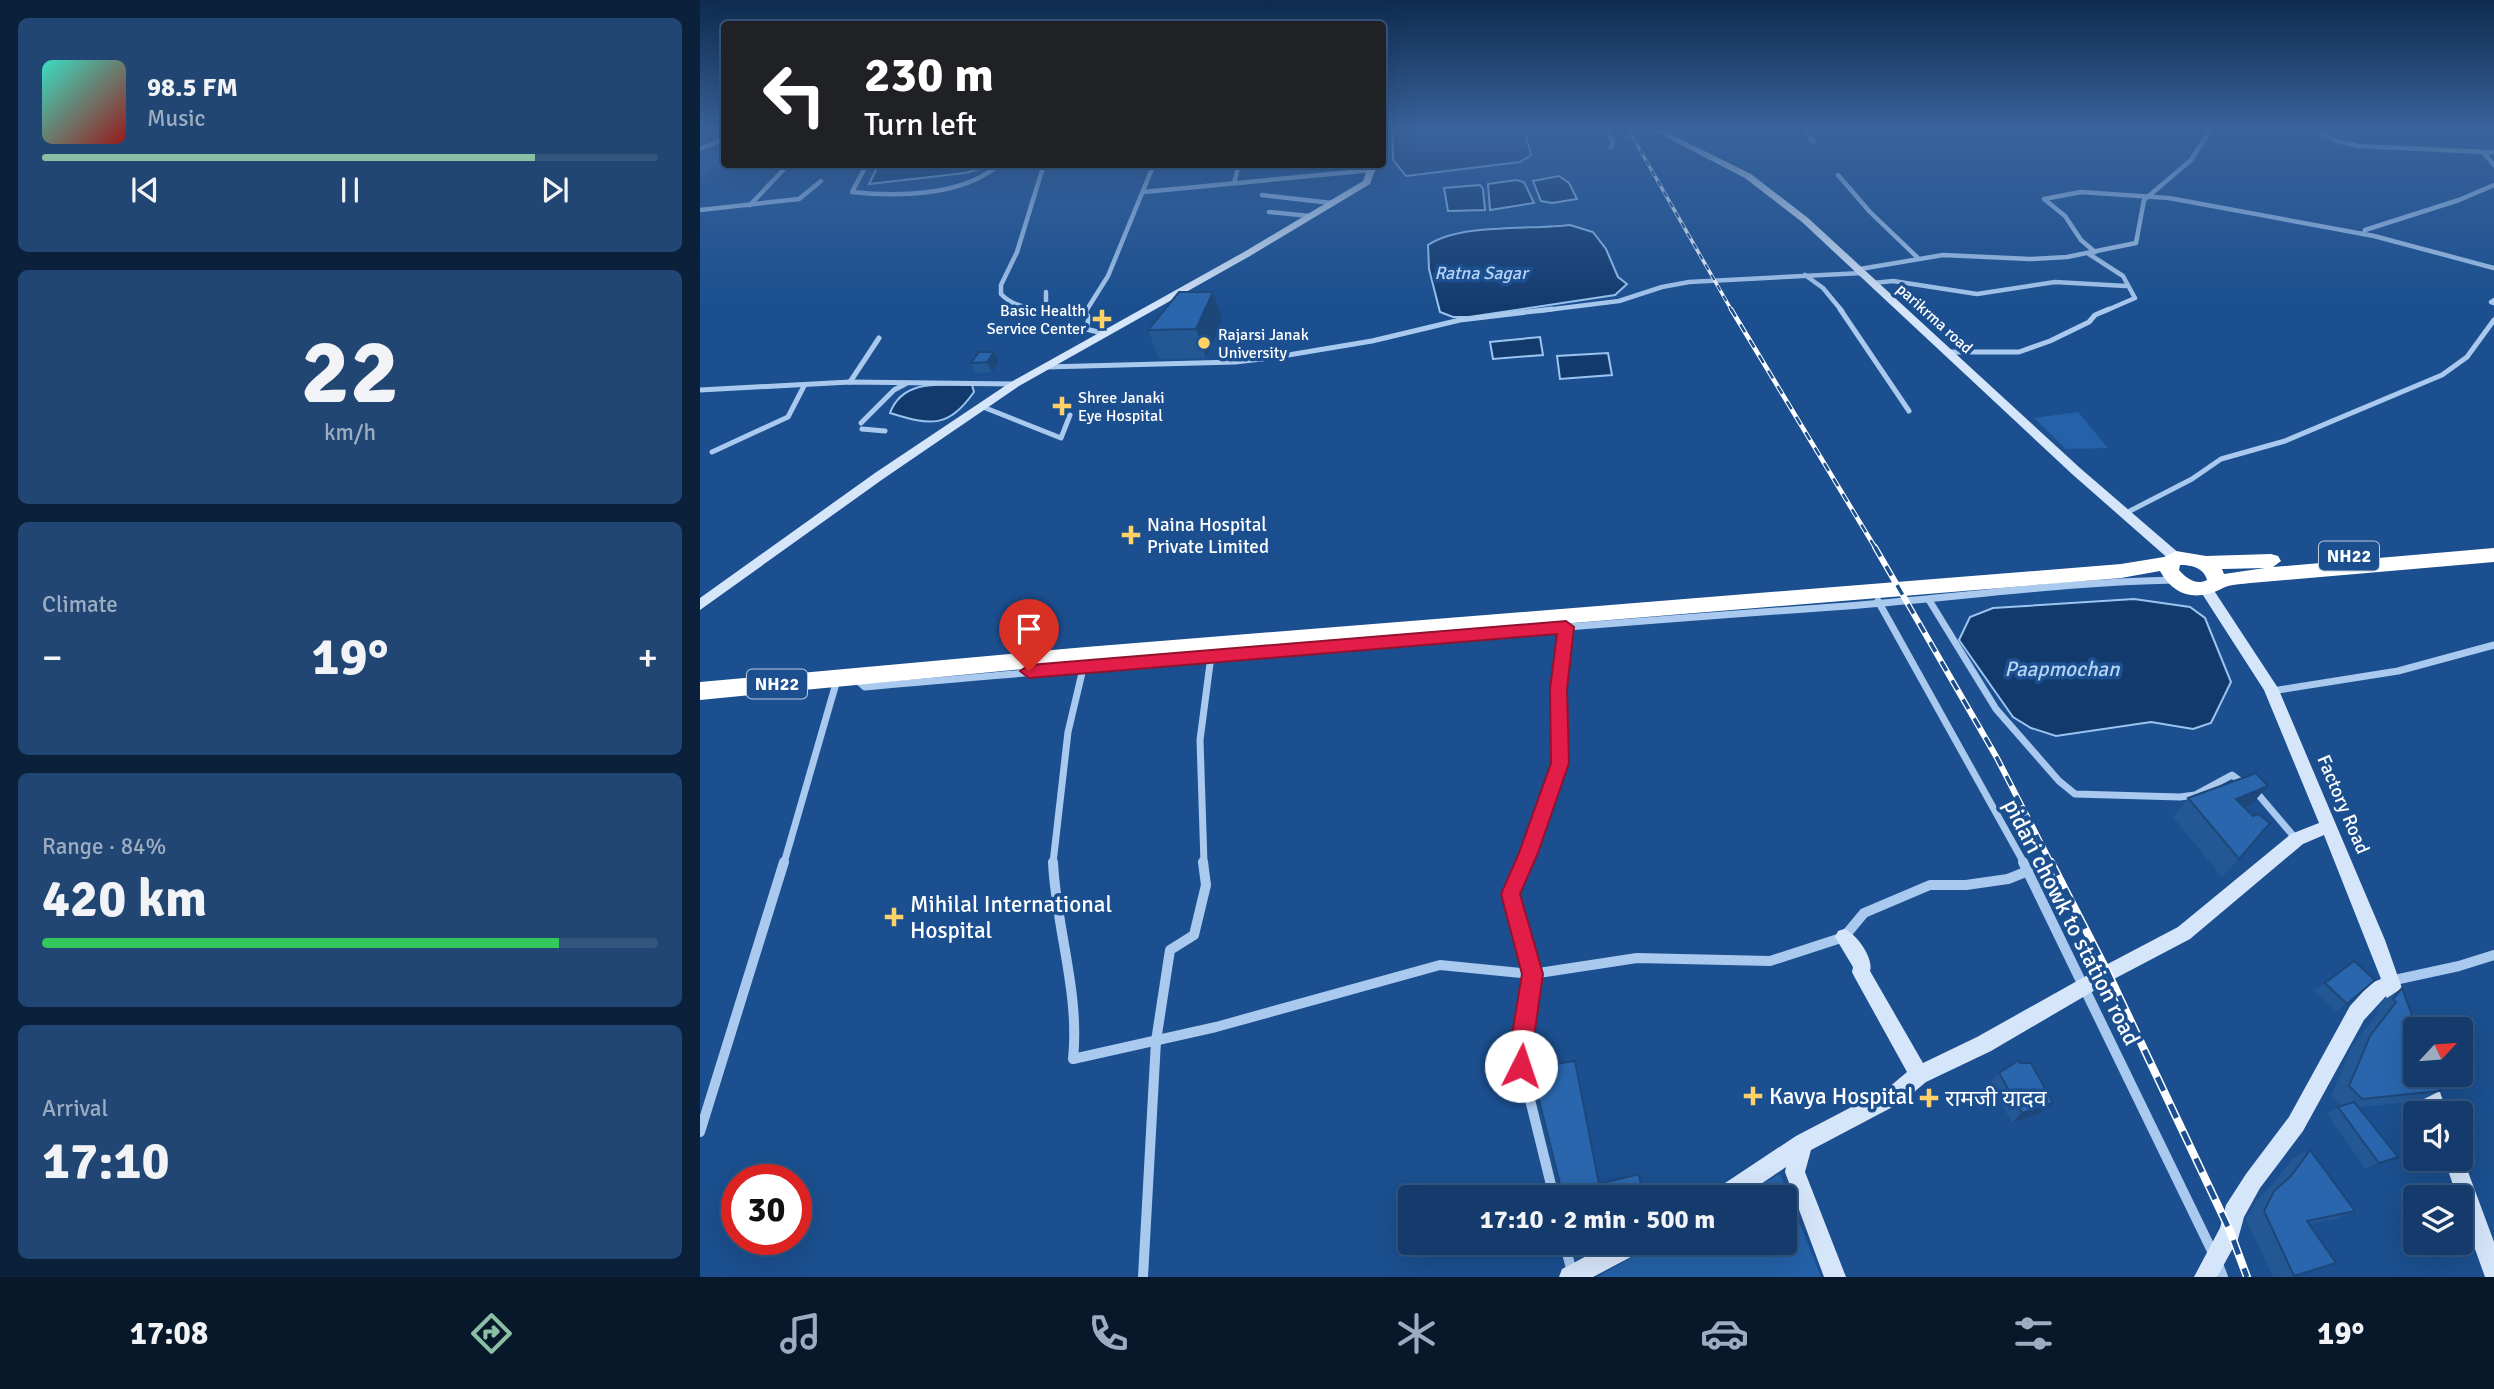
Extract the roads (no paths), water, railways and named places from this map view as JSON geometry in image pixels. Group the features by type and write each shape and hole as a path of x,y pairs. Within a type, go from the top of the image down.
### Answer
{"highway":[{"name":"NH22","path":"700,691 1876,597 2203,563 2255,562 2494,545"},
{"name":"NH22","path":"2174,567 2185,585 2212,585 2251,576 2494,555"},
{"path":"2203,563 2214,572 2212,585"}],"street":[{"path":"750,205 766,189"},
{"path":"700,210 799,199 812,189"},
{"path":"854,189 852,192 876,196 935,189"},
{"path":"1035,189 1017,252 1000,289 1003,298 1015,304 1085,312"},
{"path":"1085,312 1108,276 1143,191 1170,189"},
{"path":"700,605 858,491 1015,384 1357,189"},
{"name":"parikrma road","path":"1764,189 1805,220 2076,471 2126,513 2174,567"},
{"path":"1850,189 1917,258"},
{"path":"1045,367 1251,361 1372,341 1460,320 1619,302 1662,287 1689,282 1861,271 1943,255 2030,259 2092,253 2106,247 2136,243 2147,198 2159,189"},
{"path":"2364,234 2367,229 2409,213 2463,198 2481,189"},
{"path":"1948,352 1963,350 2005,353 2032,349 2135,298 2123,276 2092,253 2065,216 2043,199 2081,192 2186,201 2364,234 2494,268"},
{"path":"1262,195 1332,203"},
{"path":"1269,212 1310,216"},
{"path":"1805,275 1823,288 1843,312 1909,411"},
{"path":"1873,283 1893,281 1977,294 2055,282 2126,285"},
{"path":"1046,292 1046,309"},
{"path":"1085,312 1089,318 1086,329 1105,334"},
{"path":"2126,513 2192,480 2221,459 2285,441 2442,375 2467,356 2494,320"},
{"path":"850,382 879,338"},
{"path":"700,390 850,382 1015,384"},
{"path":"885,431 862,426 894,390 911,382"},
{"path":"712,452 788,417 804,386"},
{"path":"983,407 1061,438 1070,415"},
{"name":"NH22","path":"1085,661 1211,656 1566,627 1876,597 1929,600 2128,581 2174,567"},
{"name":"Factory Road","path":"2212,585 2272,691 2329,826 2403,1017"},
{"name":"pidari chowk to station road","path":"1876,597 2028,871 2219,1267"},
{"path":"1929,600 1996,709 2045,768 2075,794 2180,797 2195,795 2232,775 2251,786 2297,839"},
{"path":"1551,1185 1520,1059 1532,974 1511,894 1529,853 1560,763 1558,689 1566,627"},
{"path":"2272,691 2398,671 2494,645"},
{"path":"1143,1277 1156,1041 1170,950 1194,935 1206,885 1202,850 1200,740 1211,656"},
{"path":"1085,661 1068,732 1053,857 1055,902 1068,962 1076,1031 1073,1059 1156,1041 1440,965 1532,974 1637,958 1770,961 1844,937 1864,913 1930,885 1997,881 2028,871"},
{"path":"700,1132 846,679"},
{"path":"1742,1185 1803,1143 1895,1095 1919,1075 1984,1044 2185,933 2297,839 2329,826"},
{"path":"1844,937 1863,965 1861,972 1919,1075"},
{"path":"2205,1277 2219,1267 2234,1213 2253,1181 2295,1124 2357,1013 2378,989 2391,983 2494,955"},
{"path":"1803,1143 1795,1172 1835,1277"},
{"path":"2459,1171 2494,1273"},
{"path":"1567,1255 1571,1276 1611,1255"}],"water":[{"path":"1444,189 1483,189 1485,210 1448,211"},
{"path":"1488,189 1527,189 1534,203 1490,210"},
{"path":"1536,189 1572,189 1577,199 1552,203 1541,201"},
{"name":"Ratna Sagar","path":"1570,225 1593,232 1606,249 1618,277 1627,284 1615,295 1469,317 1453,317 1440,312 1429,269 1428,245 1458,233 1477,230"},
{"path":"1540,337 1543,355 1493,359 1490,342"},
{"path":"1608,353 1612,375 1560,379 1557,356"},
{"path":"936,385 972,385 974,392 965,404 947,418 928,422 890,413 904,394 914,389"},
{"name":"Paapmochan","path":"2134,599 2190,607 2205,618 2231,682 2211,723 2193,729 2151,722 2056,736 2031,728 2013,717 1959,640 1970,617 1993,608"}],"railway":[{"path":"1662,189 1732,311"},
{"path":"1731,309 1876,549"},
{"path":"1875,547 1997,758 2051,863"},
{"path":"2051,862 2108,973 2230,1231 2247,1277"}],"place":[{"name":"Basic Health Service Center","path":"1102,319"},
{"name":"Rajarsi Janak University","path":"1204,343"},
{"name":"Shree Janaki Eye Hospital","path":"1062,406"},
{"name":"Naina Hospital Private Limited","path":"1131,535"},
{"name":"Mihilal International Hospital","path":"894,917"},
{"name":"Kavya Hospital","path":"1753,1096"},
{"name":"रामजी यादव","path":"1929,1098"}]}
